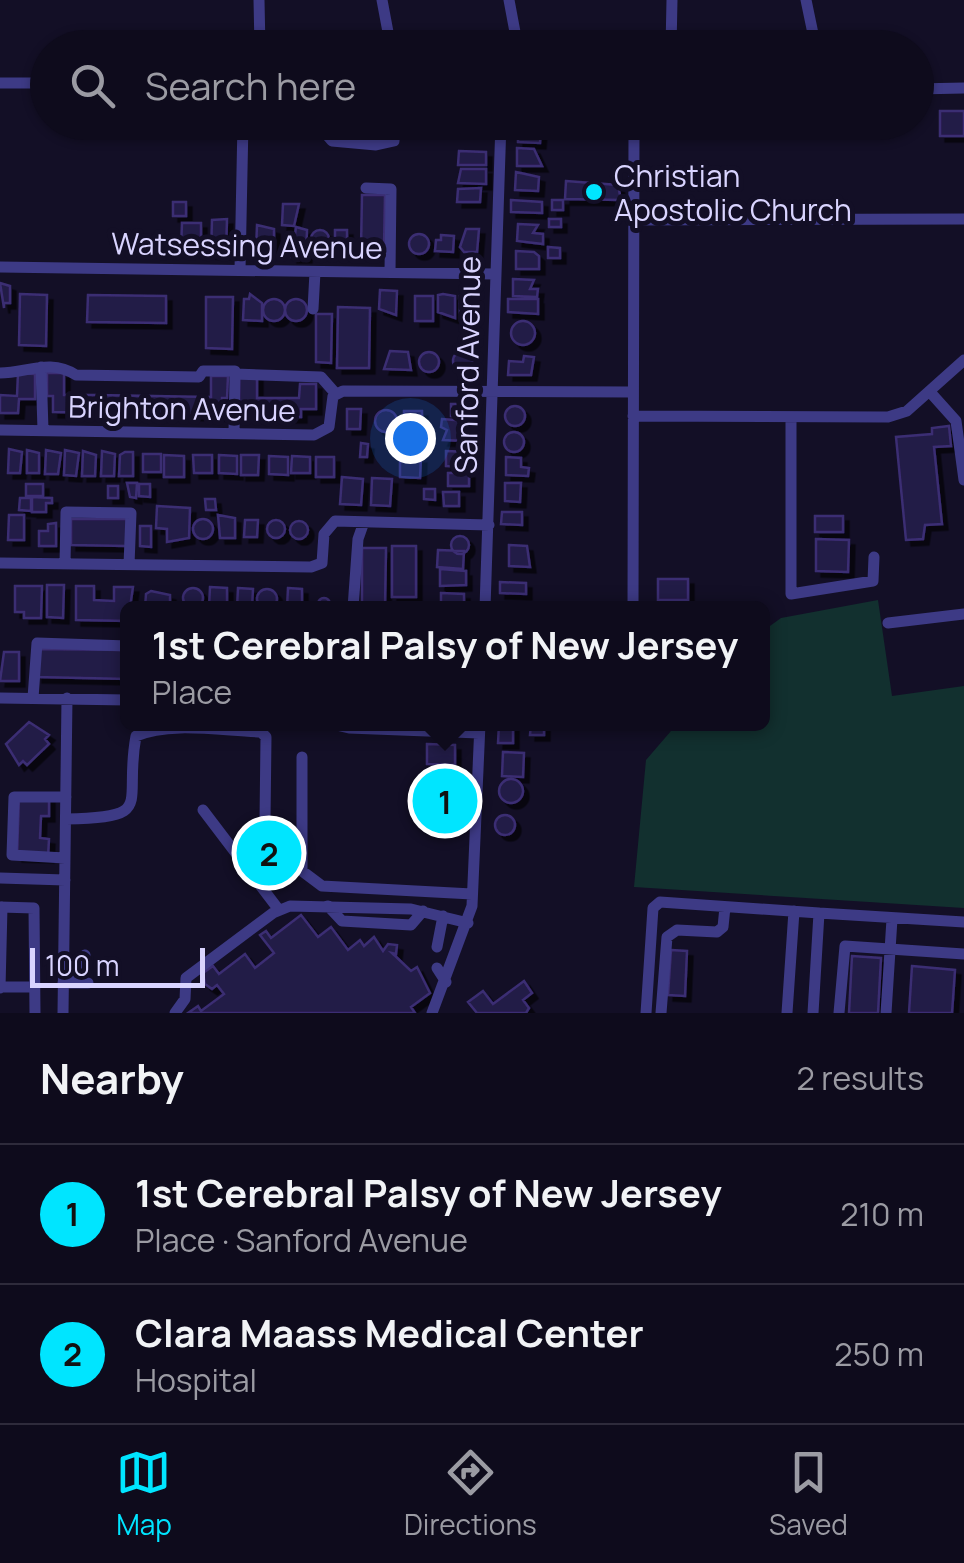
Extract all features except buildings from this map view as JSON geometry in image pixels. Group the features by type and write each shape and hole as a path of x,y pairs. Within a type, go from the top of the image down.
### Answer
{"street":[{"path":"259,0 260,30"},
{"path":"382,0 388,30"},
{"path":"509,0 515,30"},
{"path":"671,30 672,0"},
{"path":"806,0 812,30"},
{"path":"0,83 30,83"},
{"path":"934,89 964,88"},
{"path":"240,270 242,140"},
{"path":"331,140 376,145 394,140"},
{"name":"Sanford Avenue","path":"485,601 500,140"},
{"path":"632,601 634,140"},
{"path":"366,188 391,189 390,272"},
{"path":"634,220 964,219"},
{"name":"Watsessing Avenue","path":"0,267 494,274"},
{"path":"313,309 314,272"},
{"path":"633,416 888,417 907,411 964,360"},
{"path":"41,367 42,430"},
{"path":"0,374 63,367 76,375 321,376 336,394"},
{"path":"234,433 235,374"},
{"name":"Brighton Avenue","path":"0,430 322,432 328,426 336,394 490,389 633,392"},
{"path":"930,392 956,420 964,480"},
{"path":"791,418 792,594 872,580 874,556"},
{"path":"65,564 66,512 131,513 129,565"},
{"path":"0,563 318,566 322,563 328,526 364,522 489,524"},
{"path":"354,601 358,538 364,522"},
{"path":"888,623 964,614"},
{"path":"33,698 37,643 120,646"},
{"path":"0,698 120,700"},
{"path":"63,1013 68,698"},
{"path":"66,818 117,818 126,811 135,784 136,736 152,731"},
{"path":"232,731 260,732 266,737 264,820"},
{"path":"432,1013 468,922 472,900 480,731"},
{"path":"302,757 302,870 322,886 472,900"},
{"path":"65,858 16,859 12,855 14,797 66,797"},
{"path":"207,815 279,910"},
{"path":"0,878 65,880"},
{"path":"646,1013 654,908 660,902 964,922"},
{"path":"174,1013 185,1000 186,978 279,910 328,906 423,911 468,922"},
{"path":"35,986 0,988 1,907 34,908 35,986 35,1013"},
{"path":"661,1013 667,937 677,930 717,932 724,927 725,907"},
{"path":"786,1013 794,911"},
{"path":"813,1013 818,913"},
{"path":"437,947 443,916"},
{"path":"886,1013 892,919"},
{"path":"839,1013 845,946 964,954"},
{"path":"63,983 84,955"},
{"path":"437,968 446,982"},
{"path":"63,983 88,983"}],"green space":[{"path":"878,600 892,696 964,686 964,908 634,887 646,760 671,731 770,731 770,626 781,618"}],"place":[{"name":"Christian Apostolic Church","path":"594,192"},
{"name":"1st Cerebral Palsy of New Jersey","path":"445,801"},
{"name":"Clara Maass Medical Center","path":"269,853"}]}
